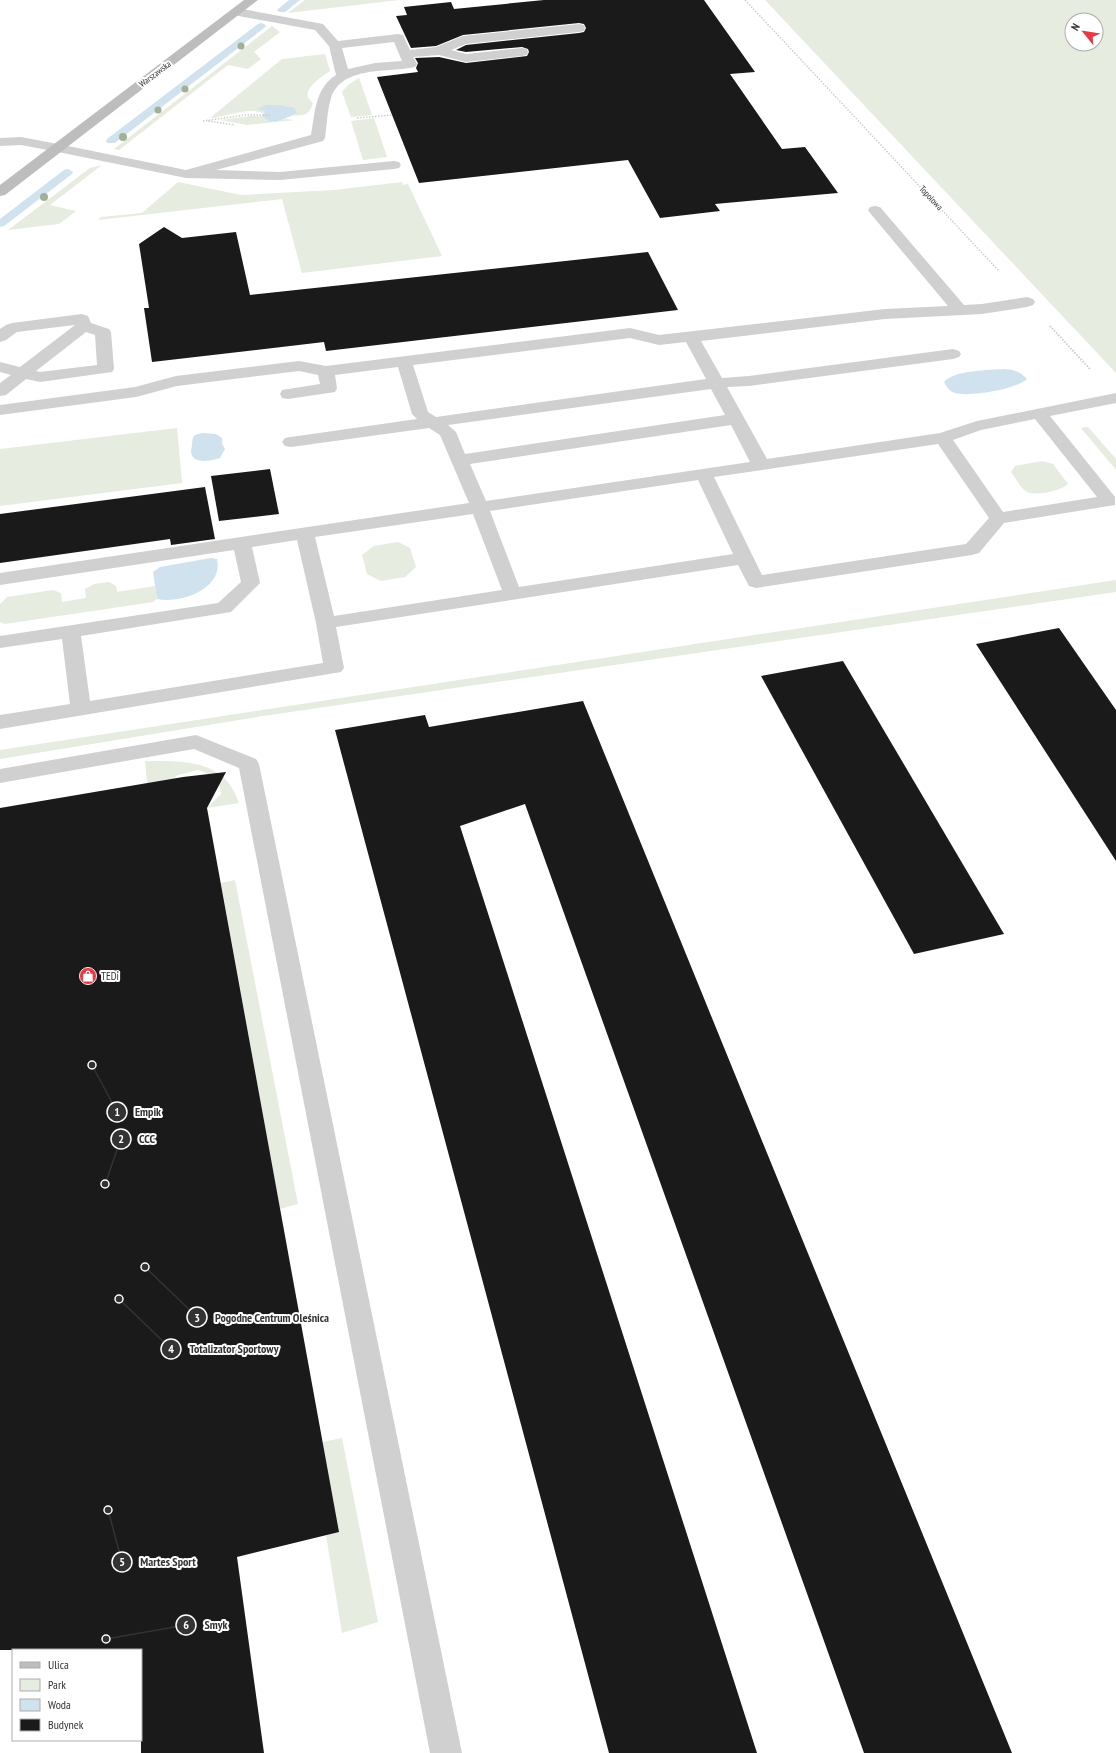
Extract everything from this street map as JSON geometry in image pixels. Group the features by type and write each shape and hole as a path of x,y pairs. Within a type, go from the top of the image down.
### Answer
{"main road":[{"name":"Warszawska","path":"0,192 252,0"}],"street":[{"path":"237,12 319,27 335,45 343,76"},
{"path":"439,51 463,40 579,28"},
{"path":"186,174 318,138 326,95 332,84 343,76 362,69 410,64 398,38 335,45"},
{"path":"405,54 439,51 466,58 522,52"},
{"path":"0,142 21,141 186,174 280,176 394,165"},
{"path":"875,210 960,310"},
{"path":"0,410 136,392 176,381 299,366 326,371 630,333 659,340 885,314 982,309 1027,302"},
{"path":"0,337 12,328 82,319 83,326"},
{"path":"0,367 40,377 106,369 103,332 83,326"},
{"path":"0,391 83,326"},
{"path":"691,337 762,465"},
{"path":"291,442 716,383 748,381 953,354"},
{"path":"404,361 420,414 447,432 480,508 513,595"},
{"path":"288,394 329,388 326,371"},
{"path":"0,579 943,438 978,426 1116,398"},
{"path":"704,474 756,582 972,549 998,518 1109,501 1039,414"},
{"path":"460,460 736,419"},
{"path":"943,438 998,518"},
{"path":"0,722 334,668 326,624 305,534"},
{"path":"0,642 224,608 251,583 242,543"},
{"path":"326,624 744,558"},
{"path":"71,631 80,709"},
{"path":"0,776 196,742 249,764 446,1753"}],"path":[{"name":"Topolowa","path":"745,0 1095,374"},
{"path":"203,121 236,115 259,114"}],"green space":[{"path":"305,0 399,0 288,13"},
{"path":"765,0 1116,0 1116,373"},
{"path":"272,26 280,32 254,52 261,59 248,69 228,65 119,150 114,149"},
{"path":"325,54 330,71 316,81 309,90 309,99 313,103 312,107 307,113 293,115 288,106 274,105 263,113 250,111 210,118 282,59"},
{"path":"359,78 372,115 351,117 342,92 348,85"},
{"path":"262,116 270,122 286,119 295,120 247,125 220,120"},
{"path":"374,118 387,157 363,160 351,121"},
{"path":"102,165 50,205 76,211 59,224 8,230 90,168"},
{"path":"178,182 241,195 334,190 402,182 403,185 408,184 442,256 302,273 282,199 98,220 101,217 142,213"},
{"path":"1088,427 1116,459 1116,470 1081,428"},
{"path":"177,428 182,483 0,506 0,449"},
{"path":"1042,461 1053,464 1068,484 1064,487 1046,493 1034,493 1024,490 1011,472 1015,466"},
{"path":"398,542 410,548 416,567 405,577 381,581 367,574 362,555 374,546"},
{"path":"1116,580 1116,592 263,716 0,759 0,750"},
{"path":"109,582 116,586 117,592 155,586 157,599 153,602 5,624 0,622 0,604 7,597 53,590 61,593 62,602 86,598 85,589 94,584"},
{"path":"145,761 174,761 213,770 224,778 233,789 239,803 207,808 221,794 218,778 198,770 178,775 150,800"},
{"path":"235,880 298,1204 280,1209 221,883"},
{"path":"342,1438 378,1622 342,1633 326,1535 323,1442"}],"water":[{"path":"266,105 282,105 294,108 297,113 281,120 270,122 262,116 265,111 257,109"},
{"path":"1005,369 1018,372 1027,379 1013,386 992,392 971,394 955,393 948,389 944,382 949,378 964,373 982,370"},
{"path":"203,433 216,434 222,438 222,444 225,449 220,458 202,461 194,458 191,450 193,437"},
{"path":"211,558 217,559 217,570 214,579 207,586 198,592 177,599 157,599 153,572 160,567"}],"building":[{"path":"544,0 704,0 755,72 730,74 782,149 805,147 838,193 715,204 720,211 660,218 628,160 419,183 377,77 418,72 416,68 418,63 415,58 439,57 466,63 527,56 529,52 528,49 522,47 466,52 456,50 466,45 579,33 584,32 586,28 584,24 579,23 463,35 436,46 411,48 396,16 407,15 404,7 451,2 454,9"},
{"path":"164,227 182,238 236,232 250,295 648,252 678,310 326,351 324,342 152,362 144,308 149,308 139,244"},
{"path":"270,469 279,514 219,521 211,476"},
{"path":"205,487 215,539 171,545 170,539 0,563 0,514"},
{"path":"1059,628 1116,710 1116,861 976,644"},
{"path":"843,661 1004,934 914,954 761,676"},
{"path":"583,701 1012,1753 864,1753 525,804 460,826 757,1753 609,1753 335,730 425,715 429,727"},
{"path":"226,772 207,808 339,1532 237,1557 264,1753 141,1753 142,1649 0,1650 0,808 183,777"}],"waterway":[{"path":"282,10 295,0"},
{"path":"111,141 261,26"},
{"path":"0,224 68,172"}],"place":[{"name":"TEDi","path":"88,976"},
{"name":"Empik","path":"92,1065"},
{"name":"CCC","path":"105,1184"},
{"name":"Pogodne Centrum Oleśnica","path":"145,1267"},
{"name":"Totalizator Sportowy","path":"119,1299"},
{"name":"Martes Sport","path":"108,1510"},
{"name":"Smyk","path":"106,1639"}]}
